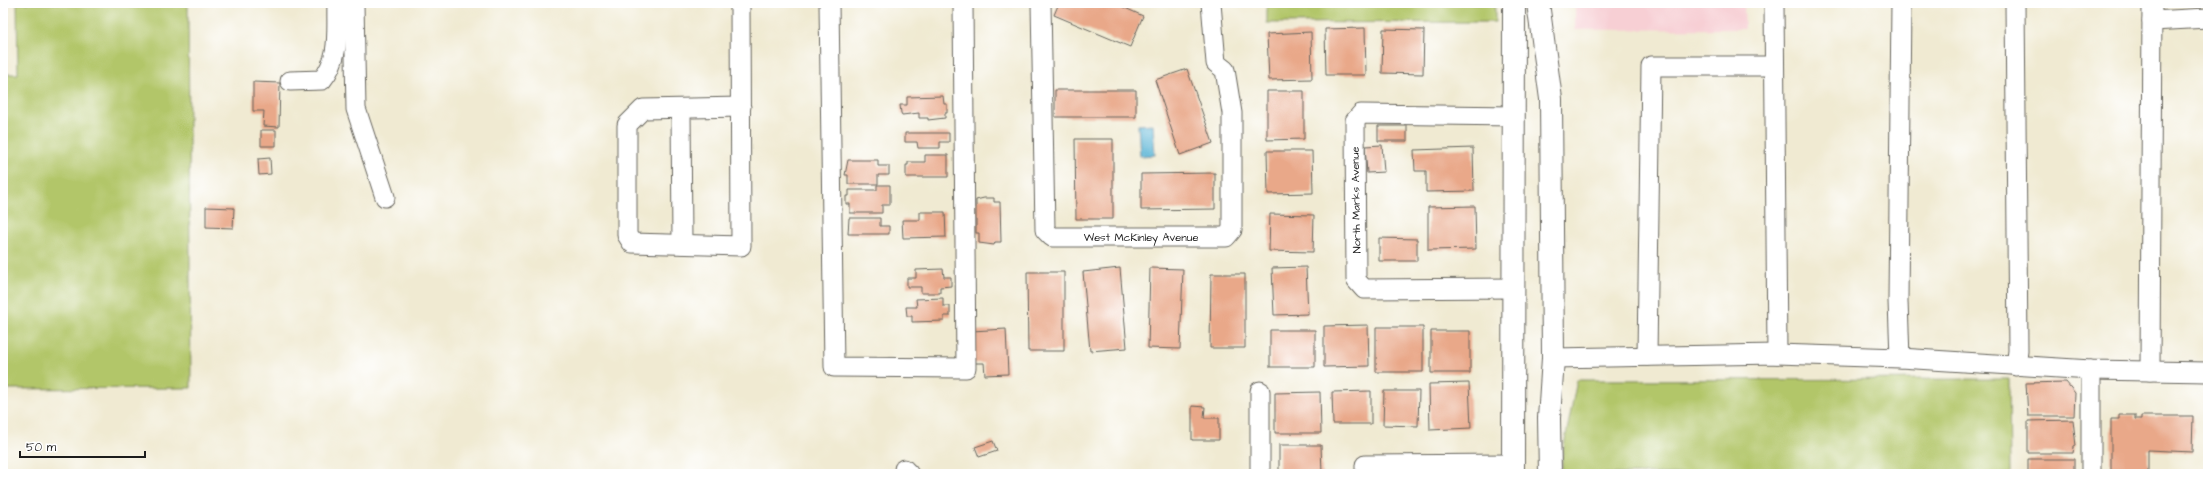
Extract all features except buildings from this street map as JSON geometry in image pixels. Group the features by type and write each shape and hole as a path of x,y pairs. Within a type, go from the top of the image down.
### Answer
{"main road":[{"path":"1513,469 1514,3"},
{"path":"1538,3 1551,99 1553,358 1549,418 1550,474"}],"street":[{"path":"290,81 322,80 329,71 336,56 337,3"},
{"path":"354,3 356,109 384,197"},
{"path":"740,3 741,107 741,246 632,243 627,235 627,125 643,109 741,107"},
{"path":"828,3 834,367 966,368 963,3"},
{"name":"West McKinley Avenue","path":"1042,3 1045,230 1052,237 1226,237 1232,230 1232,114 1225,70 1216,63 1211,3"},
{"path":"1774,3 1773,66 1777,354"},
{"path":"1900,358 1898,293 1901,3"},
{"path":"2015,3 2018,343 2016,366"},
{"path":"2150,371 2152,12 2208,18"},
{"path":"1648,356 1651,66 1773,66"},
{"path":"681,109 682,244"},
{"name":"North Marks Avenue","path":"1514,116 1361,114 1355,121 1356,280 1364,289 1514,288"},
{"path":"1553,358 1777,354 1900,358 2091,370 2208,372"},
{"path":"2090,474 2091,370"},
{"path":"1260,391 1260,474"},
{"path":"1365,474 1365,465 1513,469"}],"shaded area":[{"path":"1575,3 1744,3 1745,29 1575,30"}],"green space":[{"path":"17,3 188,3 191,388 3,389 3,74 18,74"},
{"path":"1267,3 1495,3 1495,22 1267,23"},
{"path":"2009,379 2010,474 1562,474 1562,456 1577,380"}],"water":[{"path":"1153,124 1155,155 1140,156 1138,125"}]}
